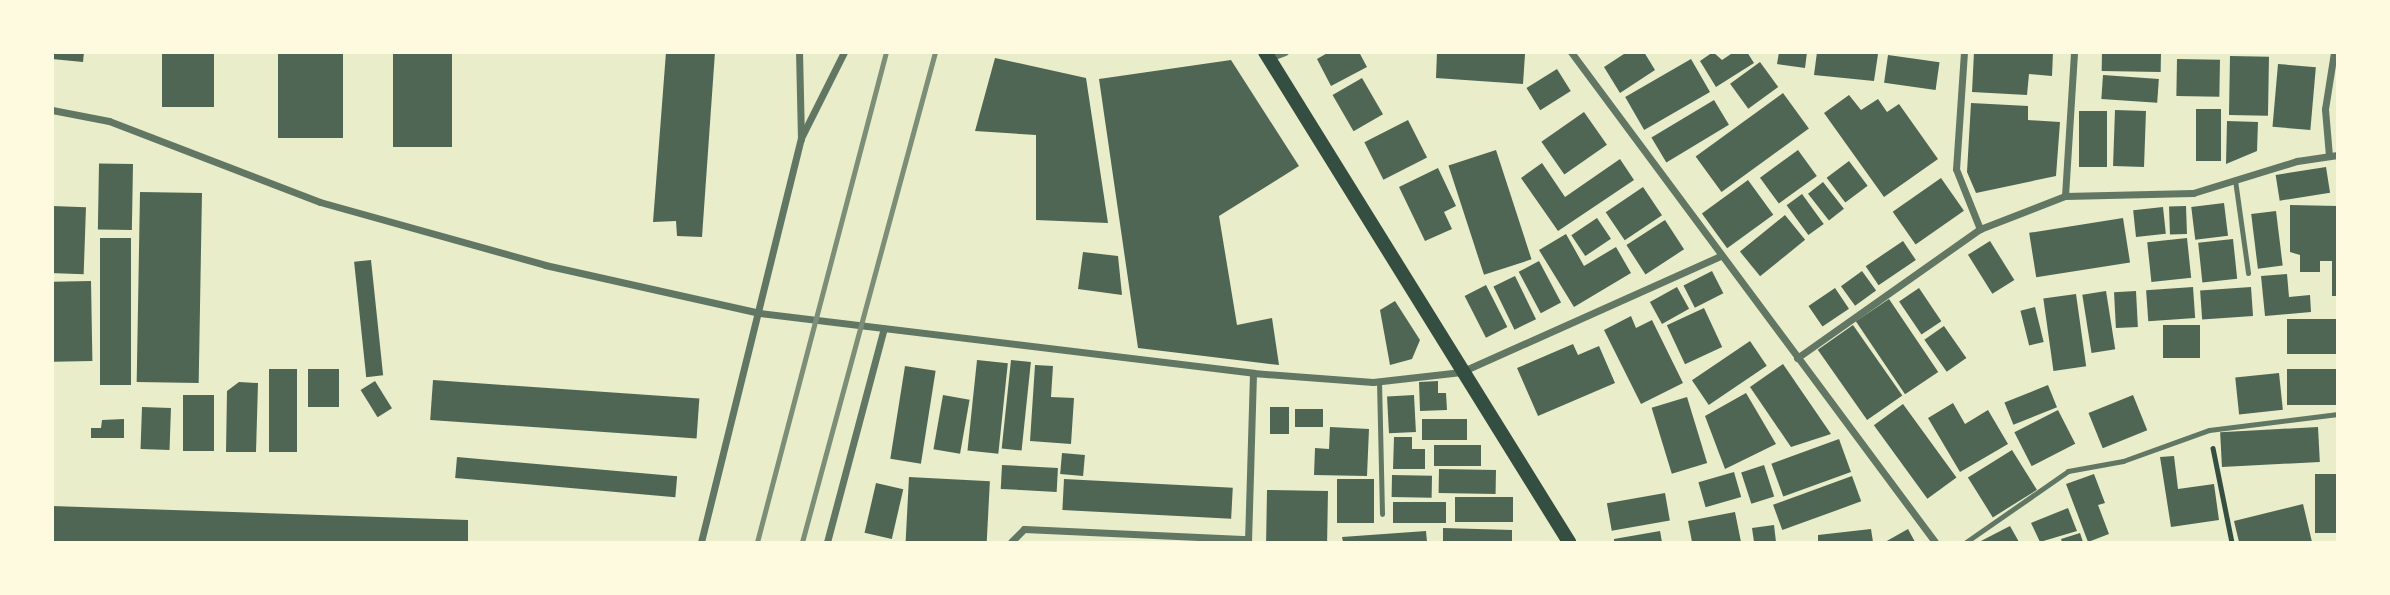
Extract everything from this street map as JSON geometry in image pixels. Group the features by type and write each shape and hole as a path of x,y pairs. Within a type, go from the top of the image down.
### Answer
{"main road":[{"path":"1266,55 1569,542"}],"street":[{"path":"701,542 760,313 800,139 799,52"},
{"path":"800,139 844,52"},
{"path":"1266,55 1285,52"},
{"path":"1572,52 1720,256 1935,542"},
{"path":"1964,52 1956,169 1980,229"},
{"path":"2065,196 2074,52"},
{"path":"1797,358 1980,229 2065,196 2193,193 2333,155 2325,109 2334,52"},
{"path":"52,110 109,121 320,202 545,265 760,313 1253,373 1379,381 1461,372 1720,256"},
{"path":"827,542 884,328"},
{"path":"1011,542 1024,529 1248,541 1253,373"}],"lane":[{"path":"2235,180 2248,274"},
{"path":"1379,381 1382,514"},
{"path":"1966,542 2068,471 2123,461 2209,430 2337,414"}],"path":[{"path":"2209,430 2232,542"}],"building":[{"path":"52,52 84,52 83,62 52,59"},
{"path":"162,52 214,52 214,107 162,107"},
{"path":"278,52 343,52 343,138 278,138"},
{"path":"393,52 452,52 452,147 393,147"},
{"path":"666,52 715,52 702,237 677,236 676,221 653,222"},
{"path":"1329,52 1359,52 1367,67 1331,86 1317,59"},
{"path":"1437,52 1525,54 1523,84 1436,78"},
{"path":"1627,52 1644,52 1655,70 1620,93 1604,67"},
{"path":"1713,52 1722,60 1734,52 1747,52 1754,63 1716,87 1700,61"},
{"path":"1779,52 1807,52 1805,68 1777,64"},
{"path":"1817,52 1878,54 1874,81 1814,75"},
{"path":"1974,52 2053,52 2052,76 2029,74 2027,95 1972,92"},
{"path":"2102,52 2161,53 2161,72 2102,71"},
{"path":"1888,55 1939,62 1936,90 1884,83"},
{"path":"2230,56 2269,57 2268,116 2229,115"},
{"path":"995,58 1086,78 1108,223 1036,220 1036,135 975,131"},
{"path":"1691,59 1710,92 1644,130 1625,97"},
{"path":"2177,59 2220,60 2219,97 2176,96"},
{"path":"1231,60 1299,166 1219,216 1237,325 1272,318 1279,365 1138,348 1099,79"},
{"path":"1760,62 1778,87 1748,109 1730,84"},
{"path":"2278,64 2316,67 2310,130 2273,127"},
{"path":"1557,69 1571,91 1540,110 1526,88"},
{"path":"2103,75 2159,79 2157,103 2101,99"},
{"path":"1362,78 1383,114 1354,131 1333,95"},
{"path":"1783,93 1809,129 1721,192 1696,156"},
{"path":"1849,95 1861,110 1878,99 1887,112 1899,104 1938,159 1884,197 1824,113"},
{"path":"1714,100 1729,125 1666,162 1651,138"},
{"path":"1971,103 2028,106 2028,120 2060,122 2056,176 1976,193 1967,172"},
{"path":"2196,109 2221,109 2221,161 2196,161"},
{"path":"2115,110 2146,111 2144,167 2113,166"},
{"path":"2079,111 2107,111 2107,167 2079,167"},
{"path":"1584,112 1607,145 1564,175 1541,142"},
{"path":"1408,120 1427,157 1383,180 1364,142"},
{"path":"2227,121 2258,122 2257,151 2226,164"},
{"path":"1496,150 1532,259 1484,275 1448,165"},
{"path":"1798,150 1817,176 1779,204 1760,178"},
{"path":"1620,159 1634,180 1558,231 1521,178 1542,163 1565,197"},
{"path":"1849,161 1868,186 1845,203 1827,178"},
{"path":"99,163 133,164 132,230 98,229"},
{"path":"2326,167 2330,193 2280,201 2276,175"},
{"path":"1438,168 1456,206 1444,212 1452,229 1425,241 1399,187"},
{"path":"1941,178 1964,211 1916,245 1893,212"},
{"path":"1748,180 1773,215 1727,248 1702,214"},
{"path":"1823,182 1844,209 1829,220 1808,194"},
{"path":"1643,187 1662,215 1625,240 1606,212"},
{"path":"140,192 202,193 199,383 137,382"},
{"path":"1802,194 1824,224 1808,235 1787,205"},
{"path":"2224,203 2228,236 2195,240 2191,207"},
{"path":"2290,205 2338,206 2338,296 2332,296 2332,261 2320,261 2320,272 2300,272 2300,255 2290,252"},
{"path":"52,206 86,207 84,274 52,273"},
{"path":"2186,206 2187,234 2170,235 2169,207"},
{"path":"2163,207 2166,234 2136,237 2133,210"},
{"path":"2276,211 2283,266 2258,269 2251,214"},
{"path":"1785,215 1805,240 1760,276 1740,252"},
{"path":"1597,218 1611,239 1585,256 1571,235"},
{"path":"2123,218 2130,262 2036,277 2029,233"},
{"path":"1665,220 1684,249 1645,274 1626,245"},
{"path":"1566,234 1584,266 1616,247 1631,273 1574,307 1539,250"},
{"path":"100,238 131,238 131,385 100,385"},
{"path":"2187,238 2191,278 2151,282 2147,242"},
{"path":"2233,239 2237,279 2202,282 2198,243"},
{"path":"1903,241 1916,260 1879,285 1866,266"},
{"path":"1990,241 2014,280 1992,294 1968,255"},
{"path":"1083,252 1118,256 1122,295 1078,289"},
{"path":"371,260 383,375 366,377 354,262"},
{"path":"1539,261 1561,302 1541,313 1519,272"},
{"path":"1712,271 1723,293 1695,308 1683,286"},
{"path":"1862,271 1876,290 1855,306 1841,286"},
{"path":"2287,274 2289,297 2310,295 2311,312 2265,316 2261,276"},
{"path":"1515,276 1536,319 1514,330 1493,287"},
{"path":"91,281 92,361 53,362 52,282"},
{"path":"1486,285 1507,327 1486,338 1465,296"},
{"path":"1677,287 1689,309 1662,324 1650,302"},
{"path":"2193,287 2195,318 2148,321 2146,290"},
{"path":"2251,287 2253,316 2202,319 2200,291"},
{"path":"1835,288 1849,309 1822,327 1808,306"},
{"path":"1919,288 1941,321 1921,335 1899,301"},
{"path":"2106,291 2115,349 2092,353 2082,295"},
{"path":"2136,291 2138,327 2116,328 2114,292"},
{"path":"2076,294 2086,366 2053,371 2043,299"},
{"path":"1889,299 1938,372 1905,394 1856,321"},
{"path":"1395,301 1420,340 1412,359 1390,365 1380,310"},
{"path":"2035,307 2044,342 2029,346 2020,311"},
{"path":"1704,308 1722,347 1685,364 1667,325"},
{"path":"1631,316 1636,328 1652,320 1683,383 1641,404 1604,330"},
{"path":"2287,319 2338,319 2338,354 2287,354"},
{"path":"1853,325 1902,395 1867,420 1818,350"},
{"path":"2163,325 2200,325 2200,358 2163,358"},
{"path":"1944,326 1966,358 1947,372 1924,340"},
{"path":"1750,341 1767,366 1709,405 1692,380"},
{"path":"1573,344 1578,355 1599,346 1615,383 1538,416 1517,368"},
{"path":"977,360 1008,363 998,454 967,451"},
{"path":"1011,360 1031,362 1022,451 1002,449"},
{"path":"1783,364 1831,434 1791,447 1750,387"},
{"path":"1035,365 1053,366 1051,397 1074,398 1071,444 1030,441"},
{"path":"905,366 936,371 921,464 890,459"},
{"path":"269,369 297,369 297,452 269,452"},
{"path":"308,369 339,369 339,407 308,407"},
{"path":"2287,369 2338,369 2338,405 2287,405"},
{"path":"2279,373 2283,410 2239,414 2235,378"},
{"path":"433,380 699,399 697,439 430,420"},
{"path":"375,381 392,408 378,417 361,390"},
{"path":"1438,381 1438,393 1446,393 1447,410 1420,411 1419,382"},
{"path":"239,382 258,383 256,452 226,452 227,391"},
{"path":"2048,385 2057,407 2013,425 2004,403"},
{"path":"1746,393 1776,444 1725,469 1705,416"},
{"path":"183,395 214,395 214,451 183,451"},
{"path":"943,395 970,400 960,454 933,449"},
{"path":"1414,395 1416,432 1389,433 1387,396"},
{"path":"2133,395 2147,430 2103,448 2088,413"},
{"path":"1687,397 1707,463 1672,474 1652,408"},
{"path":"1953,403 1965,424 1988,410 2008,444 1960,472 1928,418"},
{"path":"1903,404 1956,478 1927,499 1874,425"},
{"path":"142,407 171,408 170,450 141,449"},
{"path":"1270,407 1289,407 1289,434 1270,434"},
{"path":"1295,409 1323,409 1323,427 1295,427"},
{"path":"2058,410 2075,444 2032,466 2014,432"},
{"path":"124,419 124,438 91,438 91,428 101,428 102,420"},
{"path":"1422,419 1467,419 1467,440 1422,440"},
{"path":"1330,427 1369,429 1367,476 1314,475 1315,448 1329,449"},
{"path":"2318,427 2320,462 2222,467 2220,432"},
{"path":"1394,437 1412,437 1412,449 1425,449 1425,469 1393,469"},
{"path":"1839,439 1851,472 1783,497 1771,464"},
{"path":"1434,445 1481,445 1481,466 1434,466"},
{"path":"2012,450 2037,490 1993,517 1968,478"},
{"path":"1062,453 1085,455 1083,476 1060,474"},
{"path":"2174,456 2178,489 2214,484 2219,520 2171,527 2160,457"},
{"path":"457,457 677,476 675,497 455,478"},
{"path":"1002,465 1058,468 1057,492 1001,489"},
{"path":"1764,465 1774,496 1751,504 1741,472"},
{"path":"1439,469 1496,470 1496,494 1439,493"},
{"path":"1734,472 1741,497 1706,507 1698,482"},
{"path":"2094,474 2105,503 2098,505 2109,534 2088,542 2066,484"},
{"path":"2315,474 2338,474 2338,533 2315,533"},
{"path":"1392,475 1432,476 1432,498 1392,497"},
{"path":"1852,476 1861,501 1782,530 1773,505"},
{"path":"909,477 990,481 987,542 906,542"},
{"path":"1064,479 1233,488 1231,519 1062,510"},
{"path":"1337,479 1374,479 1374,523 1337,523"},
{"path":"876,483 903,489 892,539 865,533"},
{"path":"1267,490 1328,491 1327,542 1266,542"},
{"path":"1665,493 1670,521 1612,531 1607,503"},
{"path":"1455,497 1513,497 1513,522 1455,522"},
{"path":"1393,502 1446,502 1446,523 1393,523"},
{"path":"2303,504 2312,542 2239,542 2234,521"},
{"path":"52,506 468,520 468,542 52,542"},
{"path":"2068,508 2077,531 2040,542 2031,523"},
{"path":"1735,512 1741,542 1692,542 1688,521"},
{"path":"1774,525 1776,542 1754,542 1752,528"},
{"path":"2010,526 2019,542 1979,542"},
{"path":"1443,528 1512,530 1512,542 1443,542"},
{"path":"1871,529 1873,542 1818,542 1818,535"},
{"path":"1908,529 1915,542 1885,542"},
{"path":"1426,531 1427,542 1343,542 1342,537"},
{"path":"1660,531 1662,542 1614,542 1614,539"},
{"path":"2080,533 2083,542 2062,542 2061,539"}],"railway":[{"path":"757,542 886,52"},
{"path":"802,542 935,52"}]}
